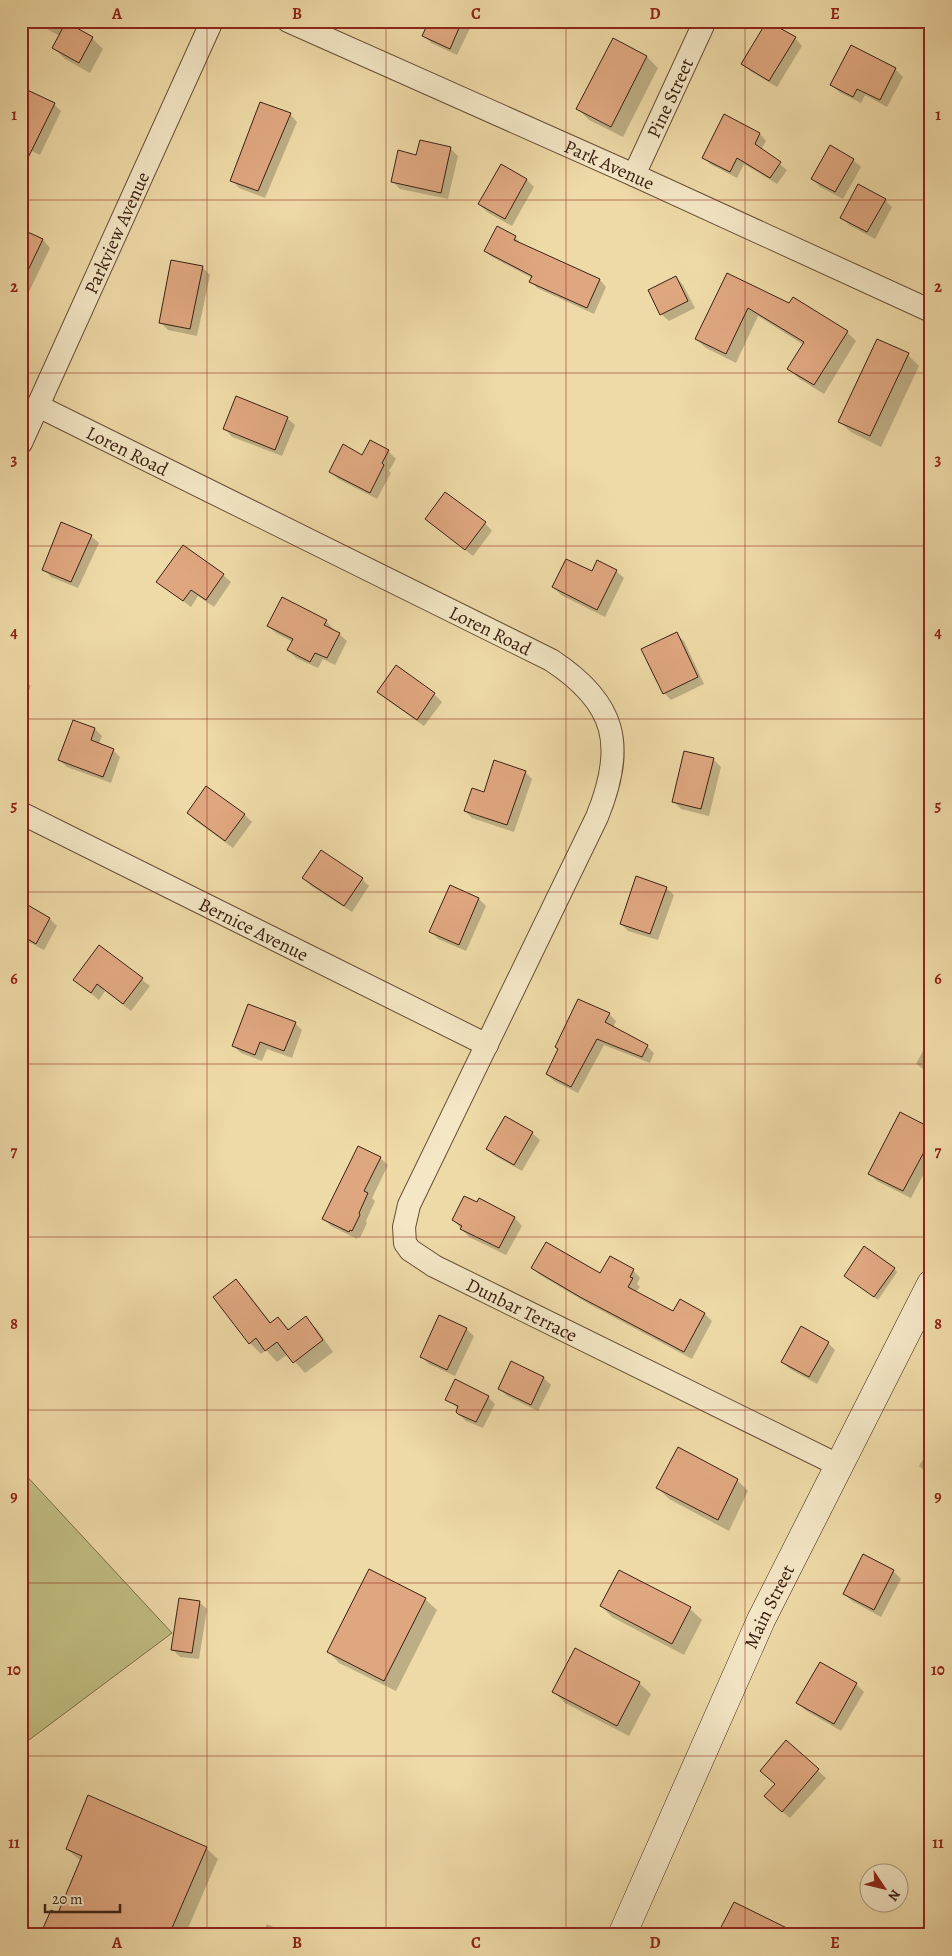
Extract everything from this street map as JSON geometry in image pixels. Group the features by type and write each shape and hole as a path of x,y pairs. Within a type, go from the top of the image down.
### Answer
{"main road":[{"name":"Main Street","path":"622,1935 761,1620 931,1284"}],"street":[{"name":"Parkview Avenue","path":"21,443 212,21"},
{"name":"Park Avenue","path":"288,21 634,174 931,311"},
{"name":"Pine Street","path":"634,174 705,21"},
{"name":"Loren Road","path":"38,406 551,660 582,683 594,698 604,715 611,733 613,750 612,770 607,792 487,1045"},
{"name":"Bernice Avenue","path":"21,813 487,1045"},
{"name":"Dunbar Terrace","path":"487,1045 409,1205 405,1216 404,1234 406,1244 410,1250 434,1266 838,1465"}],"shaded area":[{"path":"21,1470 172,1633 21,1746"}],"building":[{"path":"429,21 462,21 450,49 422,36"},
{"path":"767,21 796,37 769,81 741,64"},
{"path":"66,22 93,37 79,63 52,48"},
{"path":"613,38 647,56 611,127 576,109"},
{"path":"851,45 896,68 880,100 857,89 853,97 830,85"},
{"path":"21,87 55,103 21,172"},
{"path":"260,102 291,113 258,191 230,181"},
{"path":"724,114 760,133 755,144 781,162 770,178 737,158 730,172 702,158"},
{"path":"420,140 451,147 441,193 391,182 398,150 416,155"},
{"path":"830,145 854,159 835,192 811,179"},
{"path":"501,164 527,179 505,219 478,204"},
{"path":"858,184 886,199 867,232 840,218"},
{"path":"497,226 516,236 514,240 600,279 587,308 529,282 532,276 484,251"},
{"path":"21,229 43,239 21,285"},
{"path":"171,260 203,266 190,329 159,323"},
{"path":"727,273 789,303 793,297 848,331 814,385 787,369 804,342 748,308 726,354 695,339"},
{"path":"676,276 688,301 660,315 648,290"},
{"path":"877,339 909,353 870,436 838,422"},
{"path":"236,396 288,417 275,450 223,429"},
{"path":"370,440 389,450 370,493 329,472 343,444 362,455"},
{"path":"445,492 486,522 465,550 425,519"},
{"path":"61,522 92,535 71,582 42,570"},
{"path":"183,545 224,574 206,600 191,590 183,601 156,582"},
{"path":"566,559 592,571 597,560 617,570 597,610 552,587"},
{"path":"282,597 327,620 324,625 340,633 327,658 315,653 310,662 287,650 293,639 267,626"},
{"path":"677,632 698,677 663,694 641,649"},
{"path":"396,665 435,693 417,720 377,692"},
{"path":"73,720 95,728 91,740 114,749 103,777 58,760"},
{"path":"684,751 714,758 701,809 672,802"},
{"path":"494,760 526,771 507,825 464,811 472,788 484,792"},
{"path":"206,786 245,814 225,841 187,813"},
{"path":"321,850 363,878 344,906 302,878"},
{"path":"636,876 667,887 650,934 620,924"},
{"path":"450,885 479,898 459,945 429,932"},
{"path":"21,901 50,918 36,944 21,935"},
{"path":"99,945 143,978 123,1004 97,984 91,993 73,980"},
{"path":"578,999 610,1013 605,1022 648,1045 642,1057 597,1039 571,1087 546,1074 558,1049 555,1047"},
{"path":"248,1004 296,1022 284,1051 260,1042 255,1055 232,1046"},
{"path":"900,1112 931,1128 931,1139 903,1191 868,1174"},
{"path":"505,1116 533,1132 514,1165 486,1149"},
{"path":"358,1146 381,1157 364,1191 368,1193 359,1213 360,1215 352,1231 350,1230 349,1232 322,1219"},
{"path":"464,1196 477,1202 479,1198 515,1217 499,1248 460,1229 462,1226 452,1220"},
{"path":"546,1242 600,1273 610,1256 634,1269 630,1277 633,1278 628,1287 673,1311 680,1299 705,1313 684,1352 580,1297 531,1268"},
{"path":"864,1246 895,1268 874,1297 844,1276"},
{"path":"236,1279 270,1323 278,1317 288,1330 306,1316 323,1340 293,1363 277,1342 265,1351 256,1338 249,1344 213,1297"},
{"path":"439,1315 467,1328 447,1370 420,1357"},
{"path":"801,1326 829,1342 809,1377 781,1362"},
{"path":"511,1361 544,1377 531,1405 498,1389"},
{"path":"455,1379 489,1396 476,1422 458,1414 456,1412 458,1406 445,1400"},
{"path":"678,1447 738,1479 718,1520 656,1488"},
{"path":"863,1554 894,1570 874,1610 843,1594"},
{"path":"369,1569 426,1598 384,1681 327,1652"},
{"path":"619,1570 691,1607 672,1644 600,1606"},
{"path":"179,1598 200,1601 192,1653 171,1650"},
{"path":"575,1648 640,1682 617,1726 552,1692"},
{"path":"820,1662 857,1683 834,1724 796,1703"},
{"path":"786,1740 819,1769 782,1812 764,1796 775,1784 760,1771"},
{"path":"88,1795 207,1847 169,1935 40,1935 51,1910 58,1913 82,1856 66,1849"},
{"path":"734,1902 801,1935 717,1935"}]}
